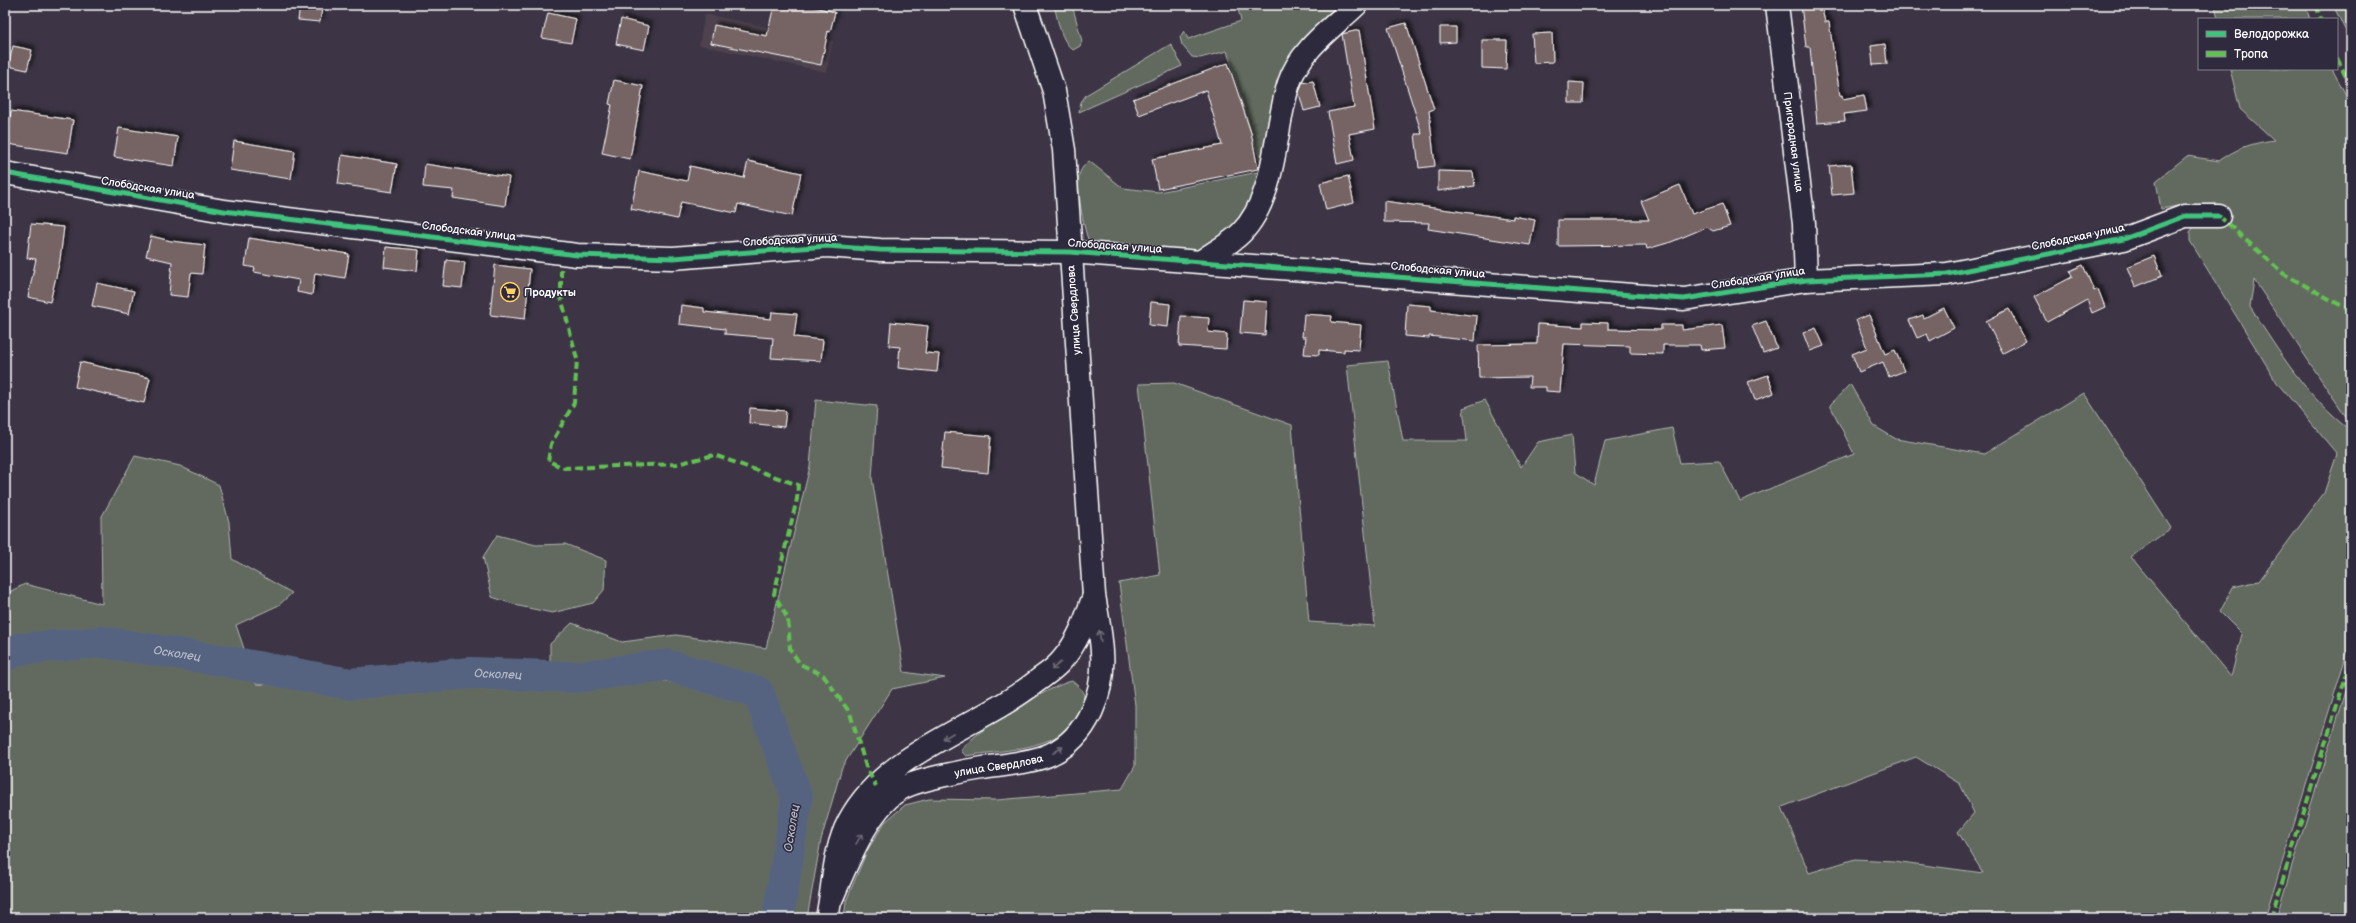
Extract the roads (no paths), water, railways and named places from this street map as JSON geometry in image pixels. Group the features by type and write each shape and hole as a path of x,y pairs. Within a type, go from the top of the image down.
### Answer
{"street":[{"name":"улица Свердлова","path":"829,909 859,840 880,806 904,787 963,771 1051,754 1074,739 1092,714 1100,683 1103,654 1094,595 1064,150 1054,91 1025,5"},
{"path":"1202,261 1242,232 1260,204 1273,161 1289,82 1304,55 1356,5"},
{"name":"Пригородная улица","path":"1777,5 1804,224 1806,280"},
{"name":"Слободская улица","path":"5,173 224,211 577,255 673,258 827,246 880,250 1070,252 1684,299 1806,280 1947,274 2124,239 2185,216 2219,216"},
{"name":"улица Свердлова","path":"829,909 836,858 842,840 853,816 876,786 908,759 1019,696 1062,661 1082,632 1094,595"}],"waterway":[{"name":"Осколец","path":"5,656 19,649 102,642 219,660 350,684 471,673 576,677 667,665 758,692 797,797 778,918"}],"place":[{"name":"Продукты","path":"510,292"}]}
